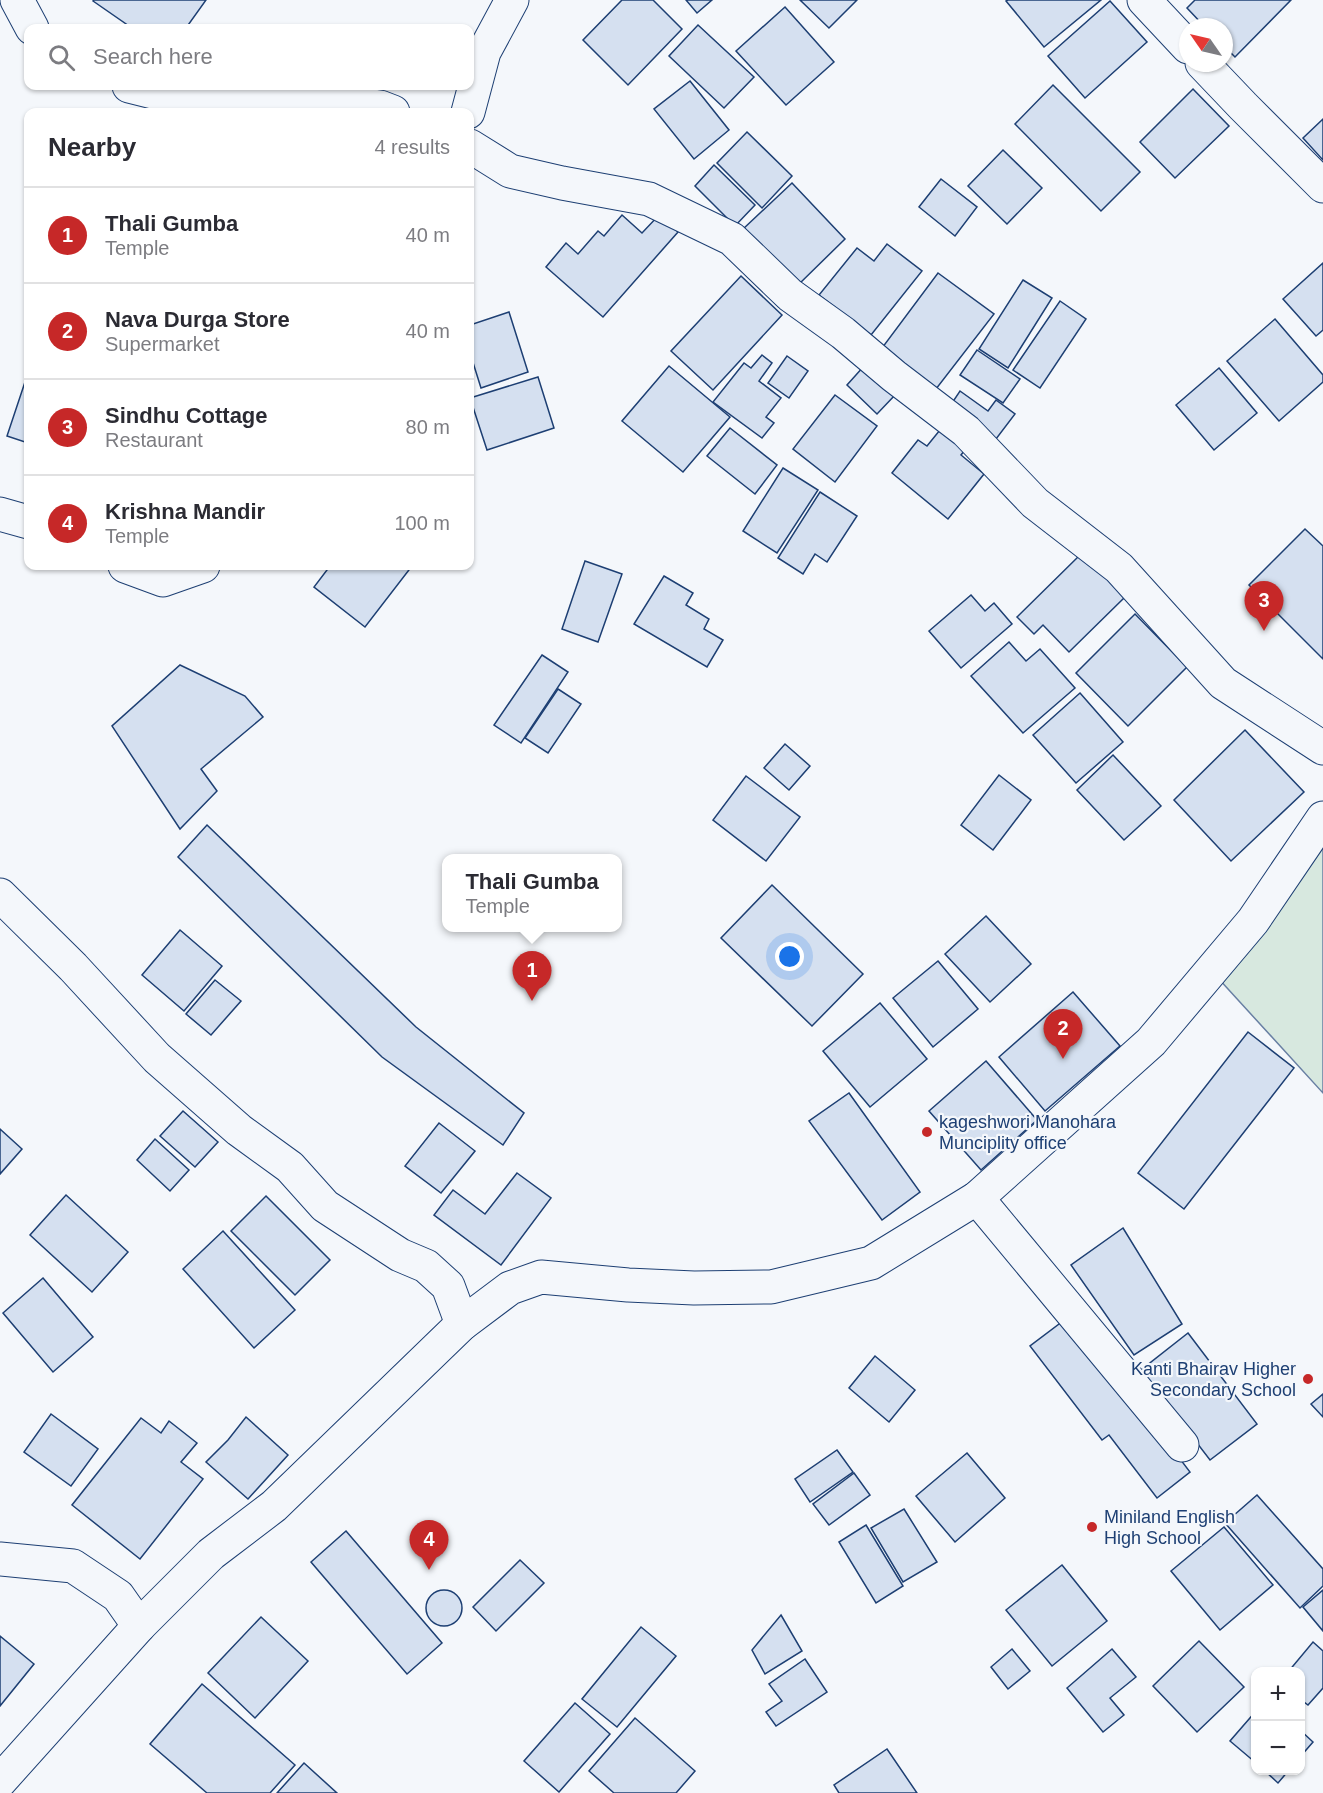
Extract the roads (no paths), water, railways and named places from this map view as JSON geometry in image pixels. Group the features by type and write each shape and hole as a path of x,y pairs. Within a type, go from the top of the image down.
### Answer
{"street":[{"path":"17,0 30,24"},
{"path":"474,90 484,52 512,0"},
{"path":"1144,0 1179,38"},
{"path":"1211,72 1323,186"},
{"path":"145,90 206,104 290,94 383,108"},
{"path":"469,108 474,90"},
{"path":"474,148 510,171 649,199 732,239 790,295 843,333 894,376 966,431 1035,503 1119,568 1223,683 1323,748"},
{"path":"0,514 24,521"},
{"path":"136,570 164,580 192,570"},
{"path":"0,1781 139,1626 211,1554 274,1506 462,1324 510,1288 541,1277 694,1288 771,1287 871,1263 977,1198 1151,1042 1253,921 1323,818"},
{"path":"0,895 73,967 158,1058 239,1130 290,1167 325,1206 400,1255 426,1266 448,1286 462,1324"},
{"path":"977,1198 1182,1445"},
{"path":"0,1559 74,1566 118,1596 139,1626"}],"place":[{"name":"Sindhu Cottage","path":"1264,631"},
{"name":"Thali Gumba","path":"532,1001"},
{"name":"Nava Durga Store","path":"1063,1059"},
{"name":"kageshwori Manohara Munciplity office","path":"927,1132"},
{"name":"Kanti Bhairav Higher Secondary School","path":"1308,1379"},
{"name":"Miniland English High School","path":"1092,1527"},
{"name":"Krishna Mandir","path":"429,1570"}]}
